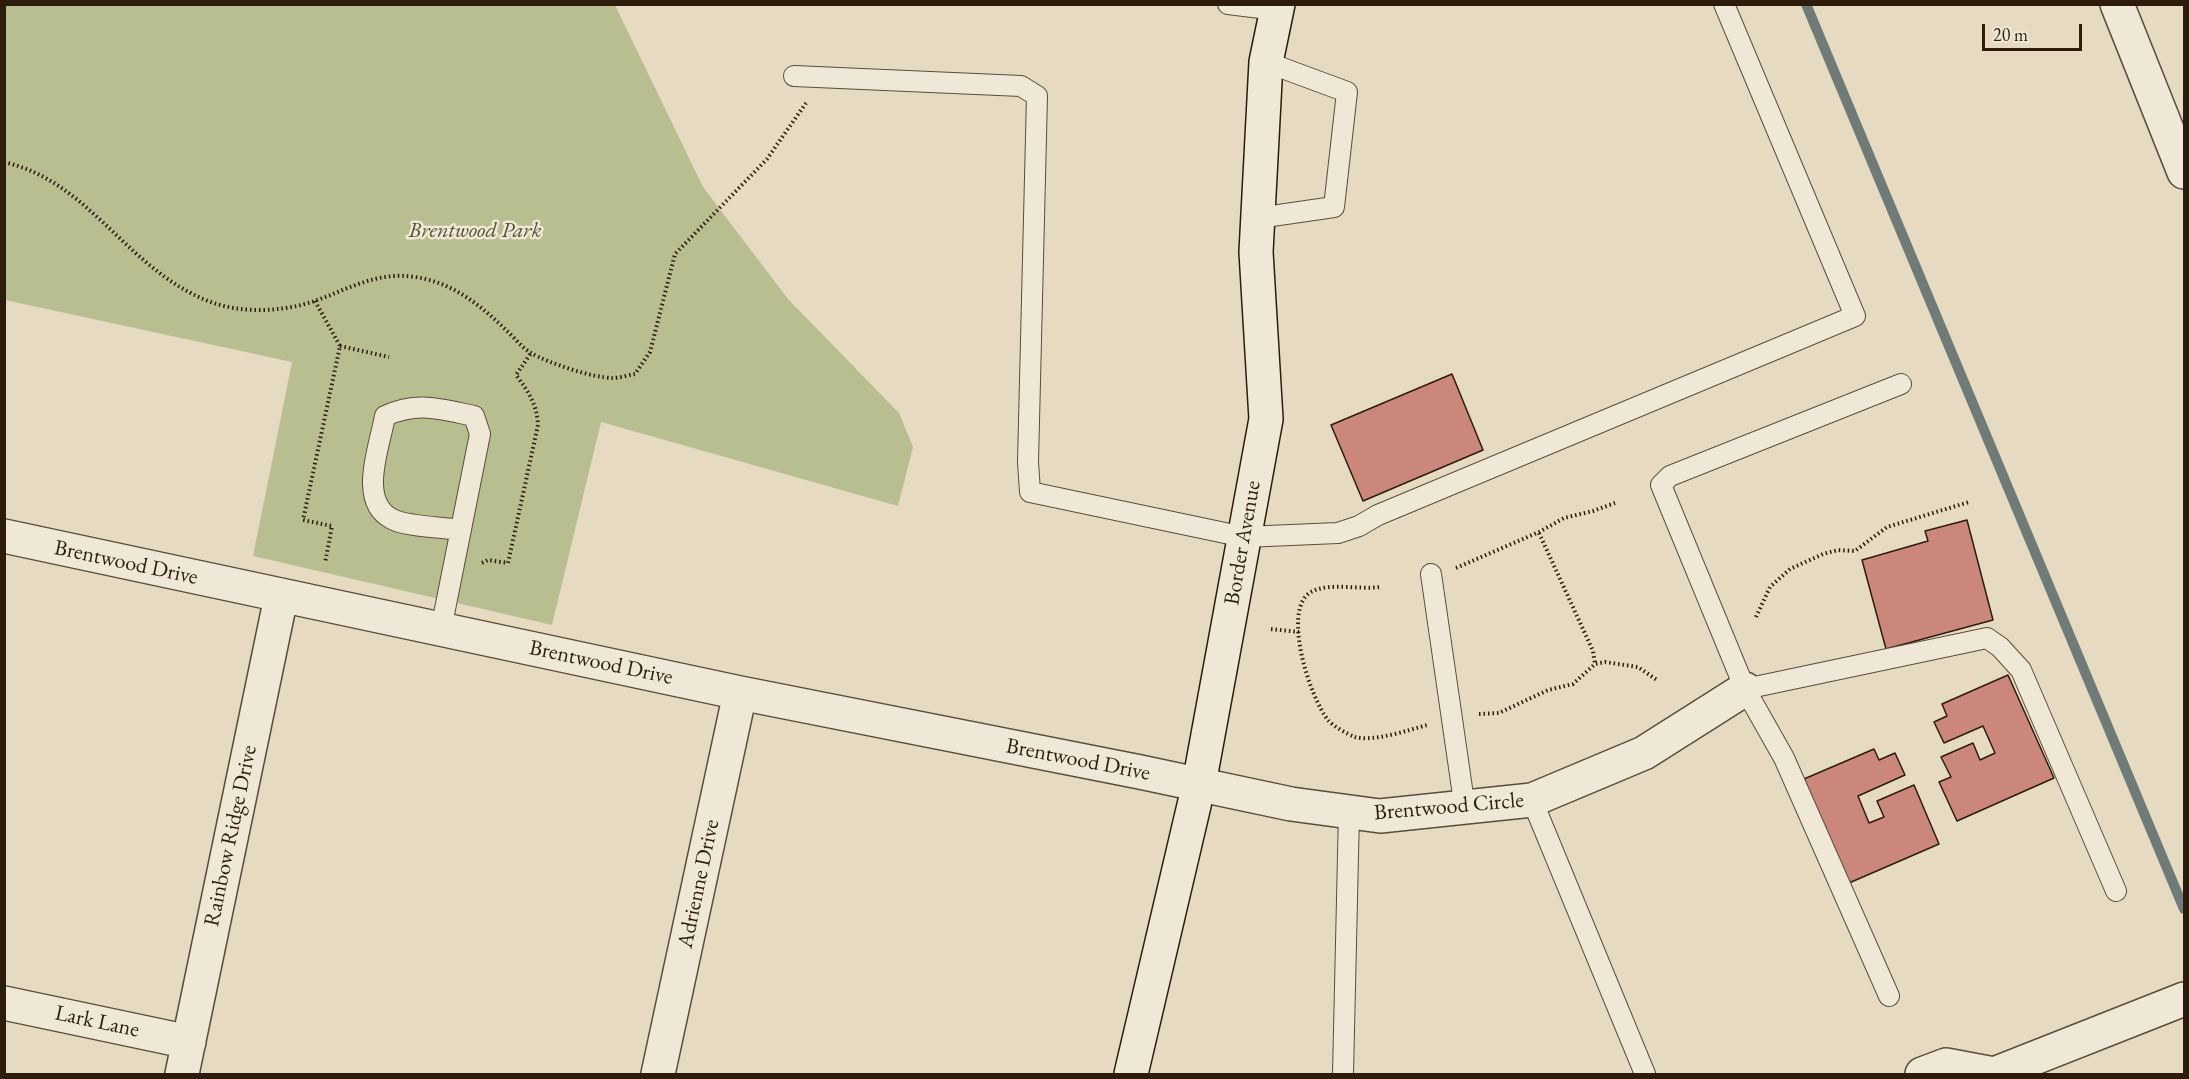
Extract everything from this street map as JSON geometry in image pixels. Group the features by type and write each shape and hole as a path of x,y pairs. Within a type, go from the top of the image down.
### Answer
{"street":[{"path":"2117,4 2184,172"},
{"name":"Border Avenue","path":"1131,1074 1199,784 1266,419 1256,252 1266,62 1278,7"},
{"name":"Brentwood Drive","path":"4,536 281,597 740,693 1199,784"},
{"name":"Rainbow Ridge Drive","path":"182,1074 281,597"},
{"name":"Brentwood Circle","path":"1199,784 1291,804 1380,816 1465,809 1532,800 1644,753 1745,689"},
{"name":"Adrienne Drive","path":"658,1074 740,693"},
{"path":"1922,1074 1946,1065 1994,1074 2184,999"},
{"name":"Lark Lane","path":"4,1003 189,1042"}],"lane":[{"path":"1228,4 1278,7"},
{"path":"794,76 1021,86 1037,96 1028,462 1030,492 1244,537 1338,533 1855,316 1724,4"},
{"path":"1258,219 1334,207 1347,92 1266,62"},
{"path":"1889,996 1784,758 1745,689 1660,485 1670,476 1901,384"},
{"path":"441,629 461,530 480,434 474,416 430,407 404,407 385,416 371,492 378,509 393,520 461,530"},
{"path":"1431,574 1465,809"},
{"path":"1745,689 1987,638 2000,646 2021,670 2116,891"},
{"path":"1532,800 1645,1074"},
{"path":"1343,1074 1349,812"}],"path":[{"path":"4,162 56,182 87,207 127,247 168,282 210,301 250,311 315,301 364,280 413,276 442,283 482,306 531,352 578,371 613,378 635,374 651,352 675,254 766,159 823,78"},
{"path":"315,301 340,346 303,520 332,526 325,563"},
{"path":"340,346 389,357"},
{"path":"477,570 488,560 508,563 538,424 537,411 529,393 516,375 531,352"},
{"path":"1756,617 1770,587 1797,565 1838,550 1855,551 1887,527 1969,502"},
{"path":"1456,568 1539,532 1564,518 1615,503"},
{"path":"1539,532 1593,651 1595,664"},
{"path":"1379,587 1323,588 1304,598 1299,608 1299,632 1309,684 1329,721 1356,737 1393,734 1434,723"},
{"path":"1271,629 1299,632"},
{"path":"1473,715 1499,713 1548,690 1573,684 1595,664 1605,662 1638,667 1657,680"}],"green space":[{"name":"Brentwood Park","path":"5,5 615,5 703,187 788,299 899,413 913,447 898,506 601,422 552,625 253,556 292,362 5,300"}],"building":[{"path":"1452,374 1483,450 1363,501 1331,425"},
{"path":"1967,520 1993,620 1886,649 1862,560 1928,541 1925,531"},
{"path":"2008,675 2054,778 1957,821 1939,782 1951,777 1941,757 1973,743 1980,760 1995,753 1983,726 1944,743 1934,722 1947,716 1942,704"},
{"path":"1874,749 1879,760 1895,753 1905,775 1858,796 1869,823 1884,817 1877,801 1914,785 1939,844 1849,883 1804,779"}],"waterway":[{"path":"1806,4 2184,909"}]}
